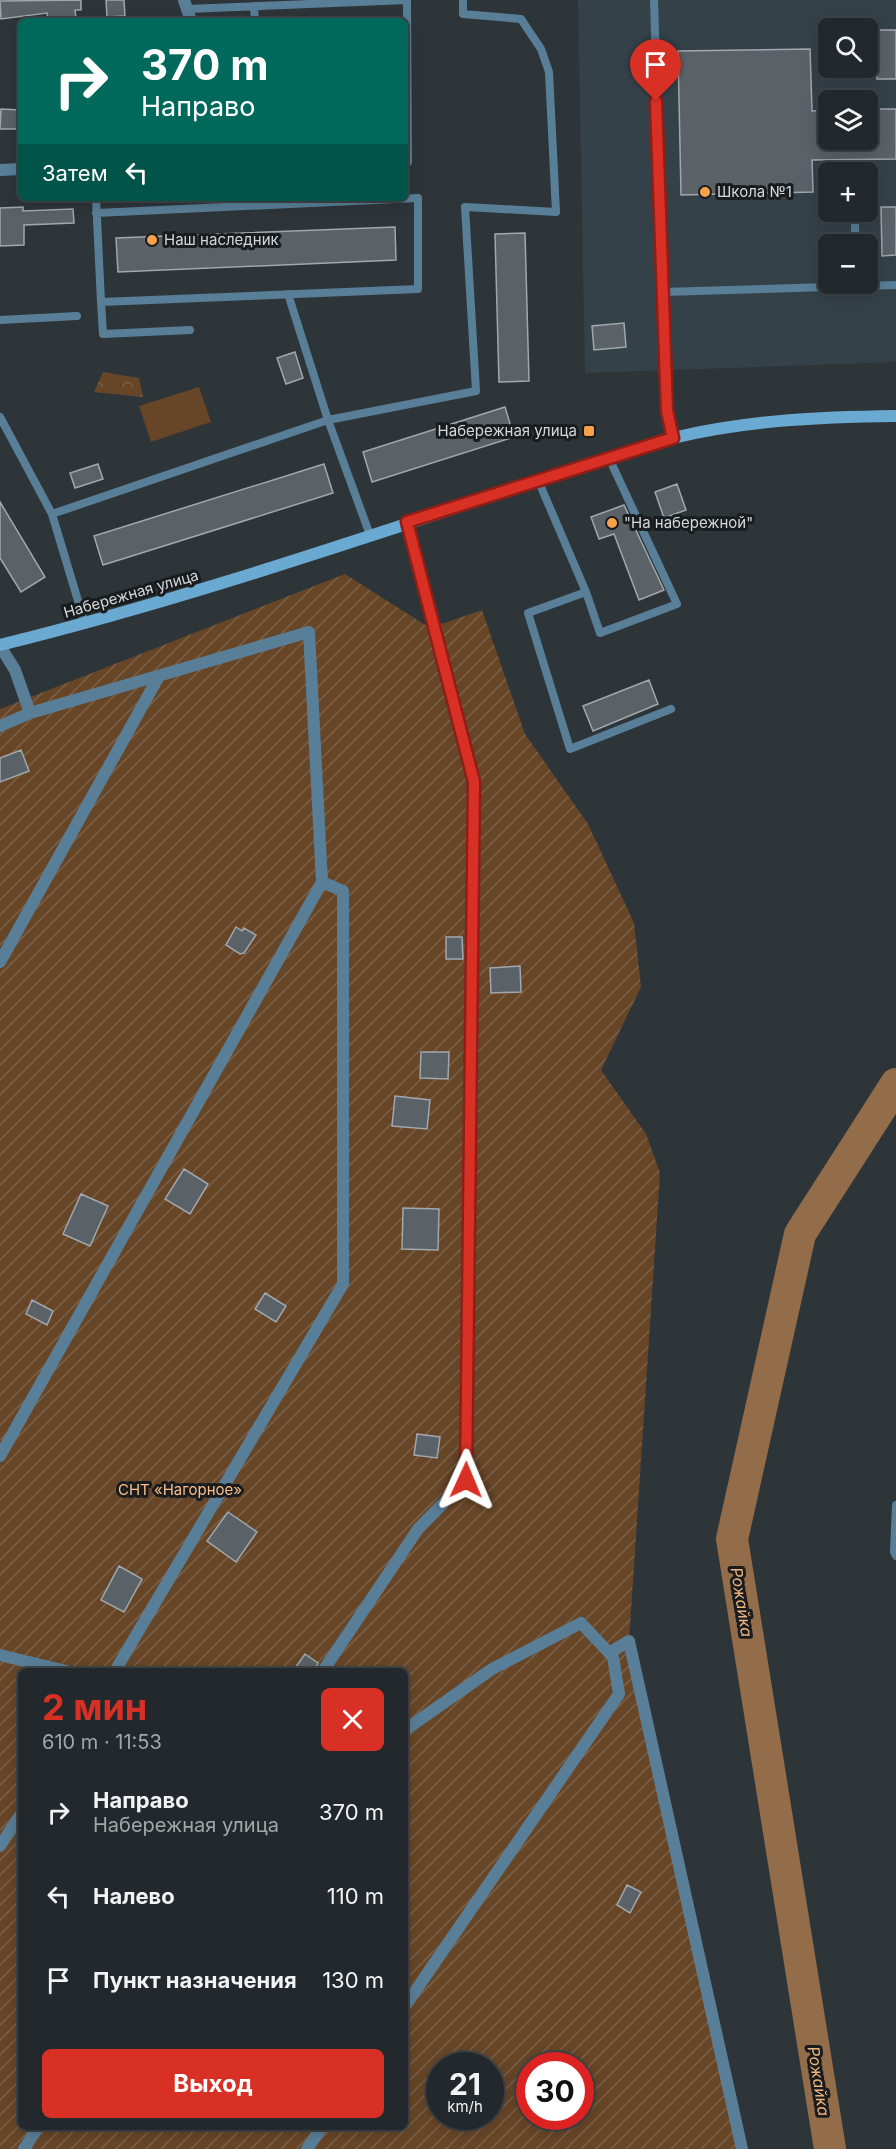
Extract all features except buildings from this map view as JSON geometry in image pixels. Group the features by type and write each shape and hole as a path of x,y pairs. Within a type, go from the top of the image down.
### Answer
{"street":[{"path":"0,170 18,169"},
{"name":"Набережная улица","path":"0,646 85,624 673,438 732,426 796,418 896,416"},
{"path":"325,1668 418,1529 466,1480 474,782 407,522"},
{"path":"0,726 30,713 309,632 322,882 0,1456"},
{"path":"0,646 15,670 30,713"},
{"path":"0,962 159,676"},
{"path":"117,1668 343,1284 343,891 322,882"},
{"path":"408,1728 492,1669 580,1623 613,1657 619,1694 408,2002"},
{"path":"609,1653 629,1641 742,2149"},
{"path":"0,1655 54,1668"},
{"path":"0,1846 18,1819"},
{"path":"24,2149 36,2130"},
{"path":"307,2149 320,2130"}],"lane":[{"path":"187,10 407,0 407,18"},
{"path":"52,514 328,420 476,391 465,207 556,212 551,84 546,61 521,19 463,14 463,0"},
{"path":"654,0 667,411 673,438"},
{"path":"254,6 255,18"},
{"path":"101,302 418,289 418,198 408,198"},
{"path":"96,201 103,334 190,330"},
{"path":"96,213 354,201"},
{"path":"878,285 896,285"},
{"path":"663,292 818,286"},
{"path":"288,294 328,420 370,535"},
{"path":"0,320 77,316"},
{"path":"0,417 52,514 85,624"},
{"path":"538,480 586,592 600,633 677,603 609,458"},
{"path":"586,592 528,613 570,749 671,709"},
{"path":"896,1505 896,1556"}],"shaded area":[{"name":"Школа №1","path":"578,0 896,0 896,362 585,373"}],"green space":[{"path":"103,372 139,378 143,397 94,392"},
{"path":"199,387 211,422 151,442 139,406"},
{"name":"СНТ «Нагорное»","path":"345,574 430,628 482,610 525,734 588,824 634,923 641,987 601,1070 646,1134 660,1173 629,1641 745,2149 0,2149 0,709"}],"waterway":[{"name":"Рожайка","path":"830,2149 732,1539 800,1234 896,1084"}],"place":[{"name":"Школа №1","path":"705,192"},
{"name":"Наш наследник","path":"152,240"},
{"name":"Набережная улица","path":"589,431"},
{"name":"\"На набережной\"","path":"612,523"}],"route":[{"path":"466,1480 474,782 407,522 673,438 667,411 656,101"}]}
